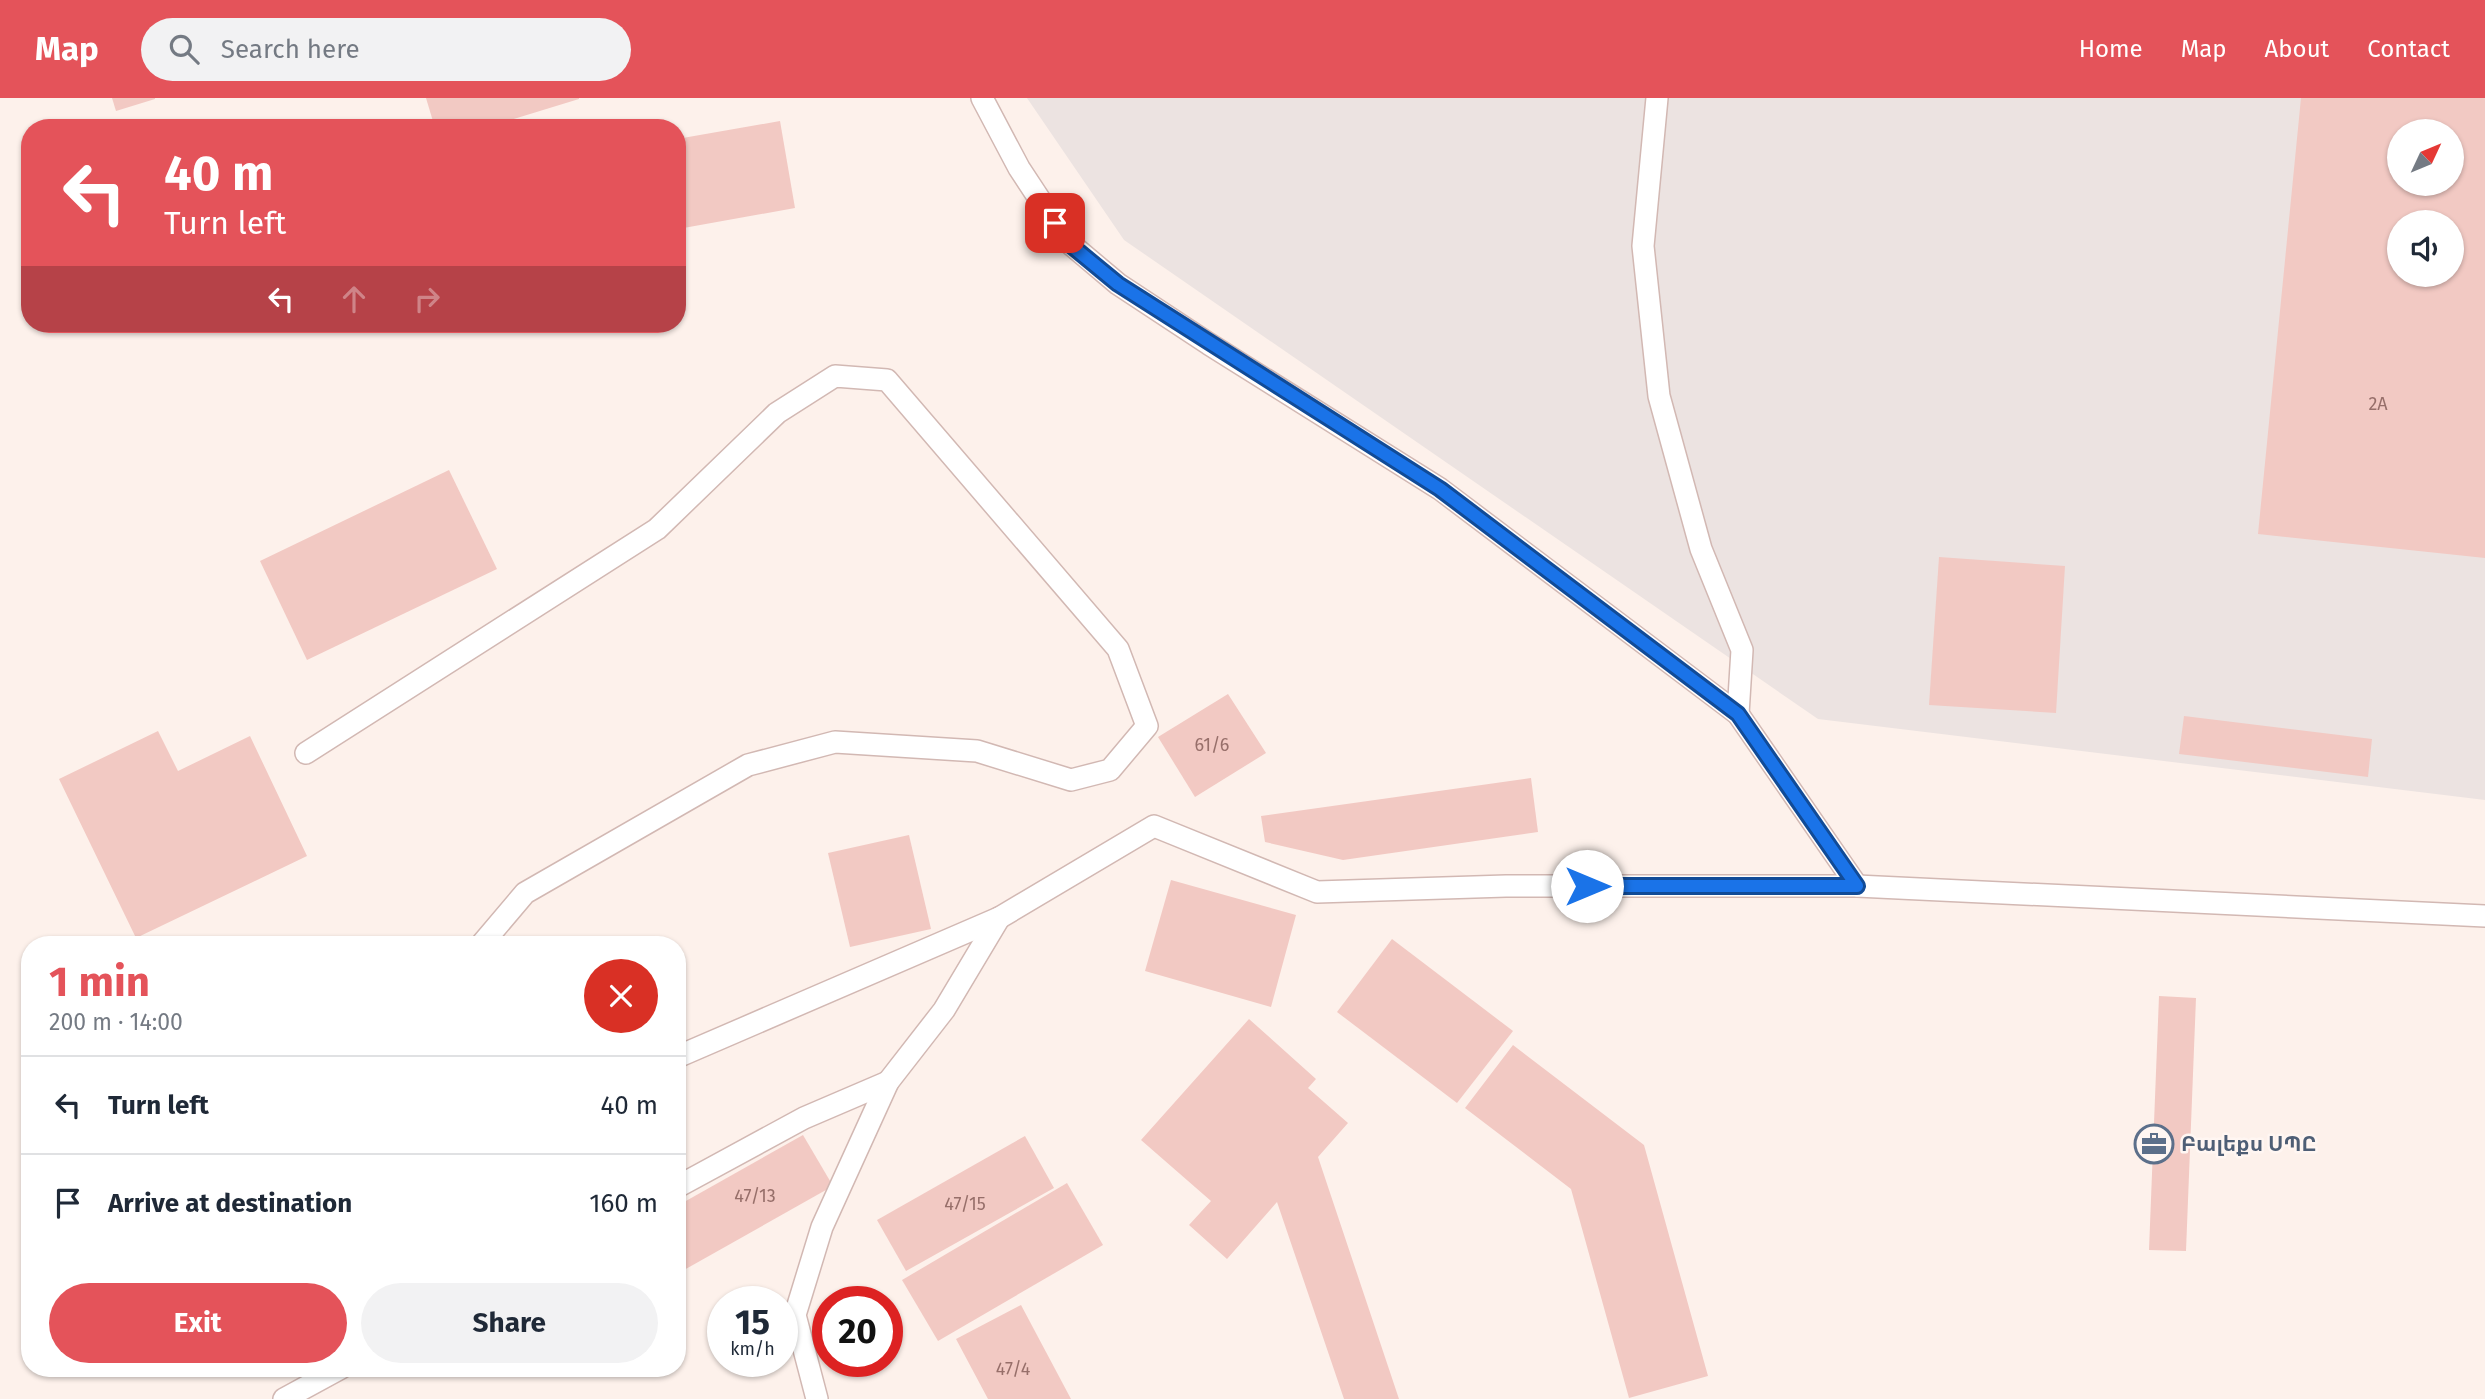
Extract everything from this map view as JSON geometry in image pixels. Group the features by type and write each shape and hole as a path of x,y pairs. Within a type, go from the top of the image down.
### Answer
{"lane":[{"path":"982,98 1019,168 1067,242 1118,284 1440,489 1738,714 1857,886"},
{"path":"1657,98 1643,246 1659,396 1701,549 1742,650 1738,714"},
{"path":"306,753 657,529 777,413 835,376 887,380 1118,649 1147,726 1110,770 1071,780 977,751 835,742 748,765 525,893 489,936"},
{"path":"686,1053 999,918 1154,826 1317,892 1506,886 1857,886 2485,916"},
{"path":"817,1399 795,1315 822,1227 888,1082 944,1010 999,918"},
{"path":"686,1182 804,1118 888,1082"},
{"path":"284,1399 324,1377"}],"shaded area":[{"path":"1027,98 2485,98 2485,800 1818,719 1124,240"}],"building":[{"path":"112,98 155,98 155,99 116,111"},
{"path":"426,98 579,98 513,119 432,119"},
{"path":"2301,98 2485,98 2485,558 2258,534"},
{"path":"780,121 795,208 686,228 686,137"},
{"path":"449,470 497,569 307,660 260,561"},
{"path":"1939,557 2065,566 2056,713 1929,705"},
{"path":"1228,694 1266,753 1195,797 1158,737"},
{"path":"2184,716 2372,739 2368,777 2179,754"},
{"path":"158,731 178,771 250,736 307,856 140,936 135,936 59,779"},
{"path":"1531,778 1538,832 1343,860 1265,842 1261,816"},
{"path":"909,835 931,929 850,947 828,853"},
{"path":"1171,880 1296,915 1271,1007 1145,971"},
{"path":"1392,939 1513,1031 1457,1103 1337,1012"},
{"path":"2159,996 2196,998 2186,1251 2149,1250"},
{"path":"1249,1019 1316,1079 1308,1088 1348,1123 1318,1157 1399,1399 1344,1399 1277,1202 1227,1259 1189,1225 1211,1201 1141,1140"},
{"path":"1513,1045 1644,1145 1708,1376 1629,1398 1571,1189 1465,1108"},
{"path":"803,1135 833,1186 686,1269 686,1201"},
{"path":"1025,1136 1054,1188 906,1271 877,1220"},
{"path":"1067,1183 1103,1245 938,1341 902,1280"},
{"path":"1021,1305 1071,1399 988,1399 956,1339"}],"place":[{"name":"Բալեքս ՍՊԸ","path":"2154,1144"}],"route":[{"path":"1055,223 1067,242 1118,284 1440,489 1738,714 1857,886 1587,886"}]}
